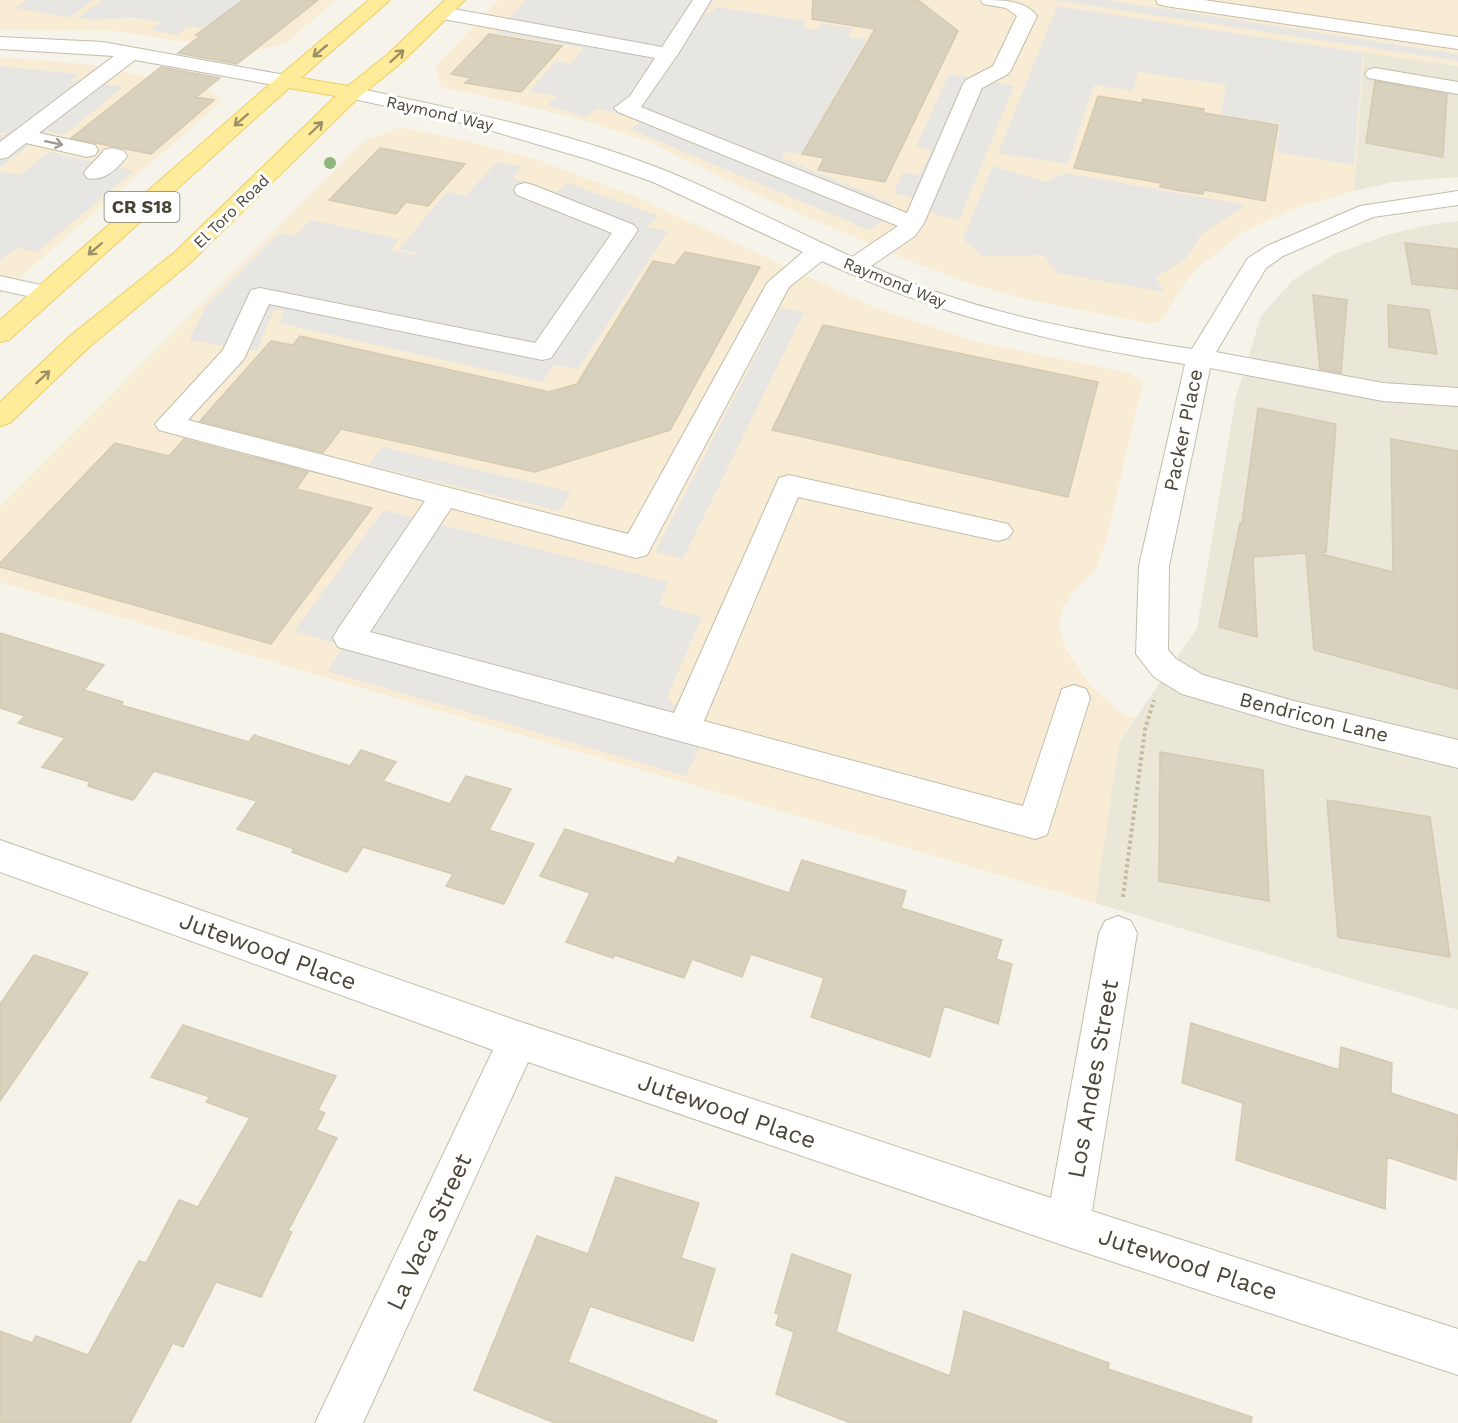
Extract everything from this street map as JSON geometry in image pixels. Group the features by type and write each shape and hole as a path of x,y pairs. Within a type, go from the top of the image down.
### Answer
{"main road":[{"name":"CR S18","path":"0,334 285,81 381,0"},
{"name":"El Toro Road","path":"0,417 80,342 183,257 352,93 394,59 450,7"},
{"path":"285,81 352,93"}],"street":[{"path":"702,0 637,99 625,108 912,223"},
{"path":"854,266 907,231 918,213 973,84 1001,70 1027,16 1025,9 1016,4 990,0"},
{"path":"1165,0 1336,23 1458,43"},
{"path":"1317,0 1336,23"},
{"path":"450,7 668,54"},
{"path":"0,43 103,48 285,81"},
{"path":"0,152 132,52"},
{"path":"1375,74 1458,88"},
{"name":"Raymond Way","path":"352,93 479,121 595,154 661,177 820,251 931,298 1014,323 1199,358 1254,366 1383,392 1458,397"},
{"path":"21,135 87,150"},
{"path":"95,173 116,156 112,155"},
{"path":"525,190 626,230 542,352 260,295 235,353 169,424 636,547 779,283 820,251"},
{"name":"Packer Place","path":"1169,670 1152,654 1154,566 1199,358 1257,263 1275,251 1368,212 1458,198"},
{"path":"0,283 45,293"},
{"path":"684,729 789,485 998,531"},
{"path":"444,496 349,638 1035,824 1074,698"},
{"name":"Bendricon Lane","path":"1169,670 1193,685 1213,691 1458,754"},
{"name":"Jutewood Place","path":"0,856 518,1041 1068,1225 1458,1352"},
{"name":"Los Andes Street","path":"1068,1225 1118,933"},
{"name":"La Vaca Street","path":"339,1423 518,1041"}],"path":[{"path":"1118,933 1145,729 1169,670"}],"shaded area":[{"path":"0,0 336,0 286,43 251,52 116,31 0,30"},
{"path":"27,0 94,0 70,17 15,8"},
{"path":"103,0 241,0 205,29 188,26 177,35 151,30 161,22 131,17 93,20 79,17"},
{"path":"498,0 1458,0 1458,66 1364,53 1354,191 1293,209 1242,233 1200,266 1181,288 1163,319 1151,324 1030,300 970,284 900,257 775,203 647,141 582,120 441,87 436,66"},
{"path":"526,0 714,0 705,13 711,13 716,7 806,21 803,28 817,30 821,23 852,28 849,37 867,39 801,154 783,152 782,158 892,203 881,222 869,230 630,129 644,120 597,109 586,117 547,105 557,96 529,91 556,61 570,64 584,48 496,33"},
{"path":"1054,0 1107,0 1458,54 1458,61"},
{"path":"1057,6 1363,53 1354,165 1277,152 1280,124 1221,115 1226,85 1138,72 1133,91 1094,85 1068,164 998,153"},
{"path":"1364,52 1458,66 1458,177 1393,182 1354,191"},
{"path":"0,57 86,64 207,89 222,101 0,295"},
{"path":"0,66 79,74 69,82 78,80 123,87 64,135 47,131 0,168 0,136 7,134 0,132"},
{"path":"949,74 1014,86 959,220 937,215 909,196 894,193 903,172 919,175 932,150 916,147"},
{"path":"400,127 468,141 535,159 632,195 876,308 977,342 1130,373 1143,382 1105,545 1096,569 1078,587 1063,608 1058,624 1065,647 1091,686 1120,712 1135,719 1119,743 1095,903 0,582 0,506 363,142"},
{"path":"49,152 134,171 37,252 17,248 0,261 0,172 20,175"},
{"path":"497,162 521,167 513,178 556,192 568,183 658,216 647,227 668,231 578,369 554,365 542,382 279,323 284,310 274,310 257,351 189,340 207,305 279,233 295,236 311,220 399,239 391,250 415,255 417,253 399,249 447,192 466,195"},
{"path":"993,166 1046,182 1065,173 1245,205 1200,235 1196,245 1184,260 1156,277 1164,292 1057,273 1044,255 982,256 963,239"},
{"path":"1458,221 1458,1010 1095,903 1119,743 1197,628 1236,397 1261,316 1293,280 1335,254 1390,234"},
{"path":"780,308 804,312 683,559 655,552"},
{"path":"382,447 571,492 559,511 368,465"},
{"path":"384,510 668,582 659,605 702,617 667,697 702,742 686,776 327,671 344,646 294,631"}],"building":[{"path":"243,0 318,0 237,64 178,53 200,36 196,35"},
{"path":"813,0 918,0 958,31 885,182 818,170 824,158 802,154 875,29 812,19"},
{"path":"489,34 562,46 521,92 465,83 471,78 451,74"},
{"path":"161,67 220,78 196,97 214,100 151,154 71,138"},
{"path":"1375,81 1447,94 1443,157 1366,143"},
{"path":"1098,96 1142,103 1143,99 1204,109 1204,113 1278,125 1265,201 1205,190 1203,194 1181,191 1160,187 1161,183 1074,168"},
{"path":"380,148 465,164 428,206 406,202 396,214 329,200"},
{"path":"1405,243 1458,249 1458,289 1412,284"},
{"path":"685,252 760,267 670,430 535,472 341,429 323,453 200,421 271,341 293,345 300,336 549,392 577,384 653,261 675,265"},
{"path":"1313,295 1347,300 1341,373 1320,369"},
{"path":"1388,305 1429,310 1437,354 1389,347"},
{"path":"823,325 1098,382 1068,497 772,430"},
{"path":"1258,408 1336,424 1326,552 1317,553 1393,572 1391,439 1458,451 1458,689 1314,650 1306,553 1253,557 1257,637 1219,627 1240,523 1242,523"},
{"path":"184,439 308,472 296,489 372,508 271,644 0,567 0,563 115,443 169,456"},
{"path":"0,633 104,665 84,690 123,702 121,705 249,742 254,735 350,766 361,750 396,762 383,781 450,804 466,776 511,789 489,830 534,844 504,904 446,886 453,874 363,847 347,872 292,852 294,849 237,829 257,801 154,771 133,800 88,786 90,782 42,767 65,738 18,723 25,716 0,708"},
{"path":"1160,752 1263,770 1269,901 1159,881"},
{"path":"1327,800 1430,817 1450,957 1338,937"},
{"path":"565,829 674,864 678,857 789,893 802,860 906,891 901,908 1002,940 996,959 1012,964 998,1024 944,1006 930,1057 811,1017 824,978 751,954 742,977 692,959 684,978 615,955 613,958 566,942 590,893 540,876"},
{"path":"34,955 88,973 0,1101 0,1004"},
{"path":"1191,1023 1339,1070 1341,1047 1392,1063 1391,1093 1458,1115 1456,1180 1387,1157 1385,1209 1236,1160 1243,1103 1182,1083"},
{"path":"183,1025 336,1076 318,1110 325,1113 316,1130 337,1138 288,1231 292,1232 261,1297 216,1282 183,1347 173,1343 130,1423 0,1423 0,1331 32,1343 36,1336 88,1355 139,1261 146,1263 179,1200 198,1207 250,1118 206,1102 210,1097 151,1077"},
{"path":"616,1177 699,1203 681,1258 715,1269 693,1341 590,1306 568,1362 717,1421 716,1423 555,1423 474,1390 537,1236 588,1254"},
{"path":"792,1254 851,1275 836,1332 950,1376 964,1311 1109,1363 1108,1369 1252,1417 1251,1423 851,1423 776,1394 794,1332 776,1325 779,1314 775,1313"}]}
